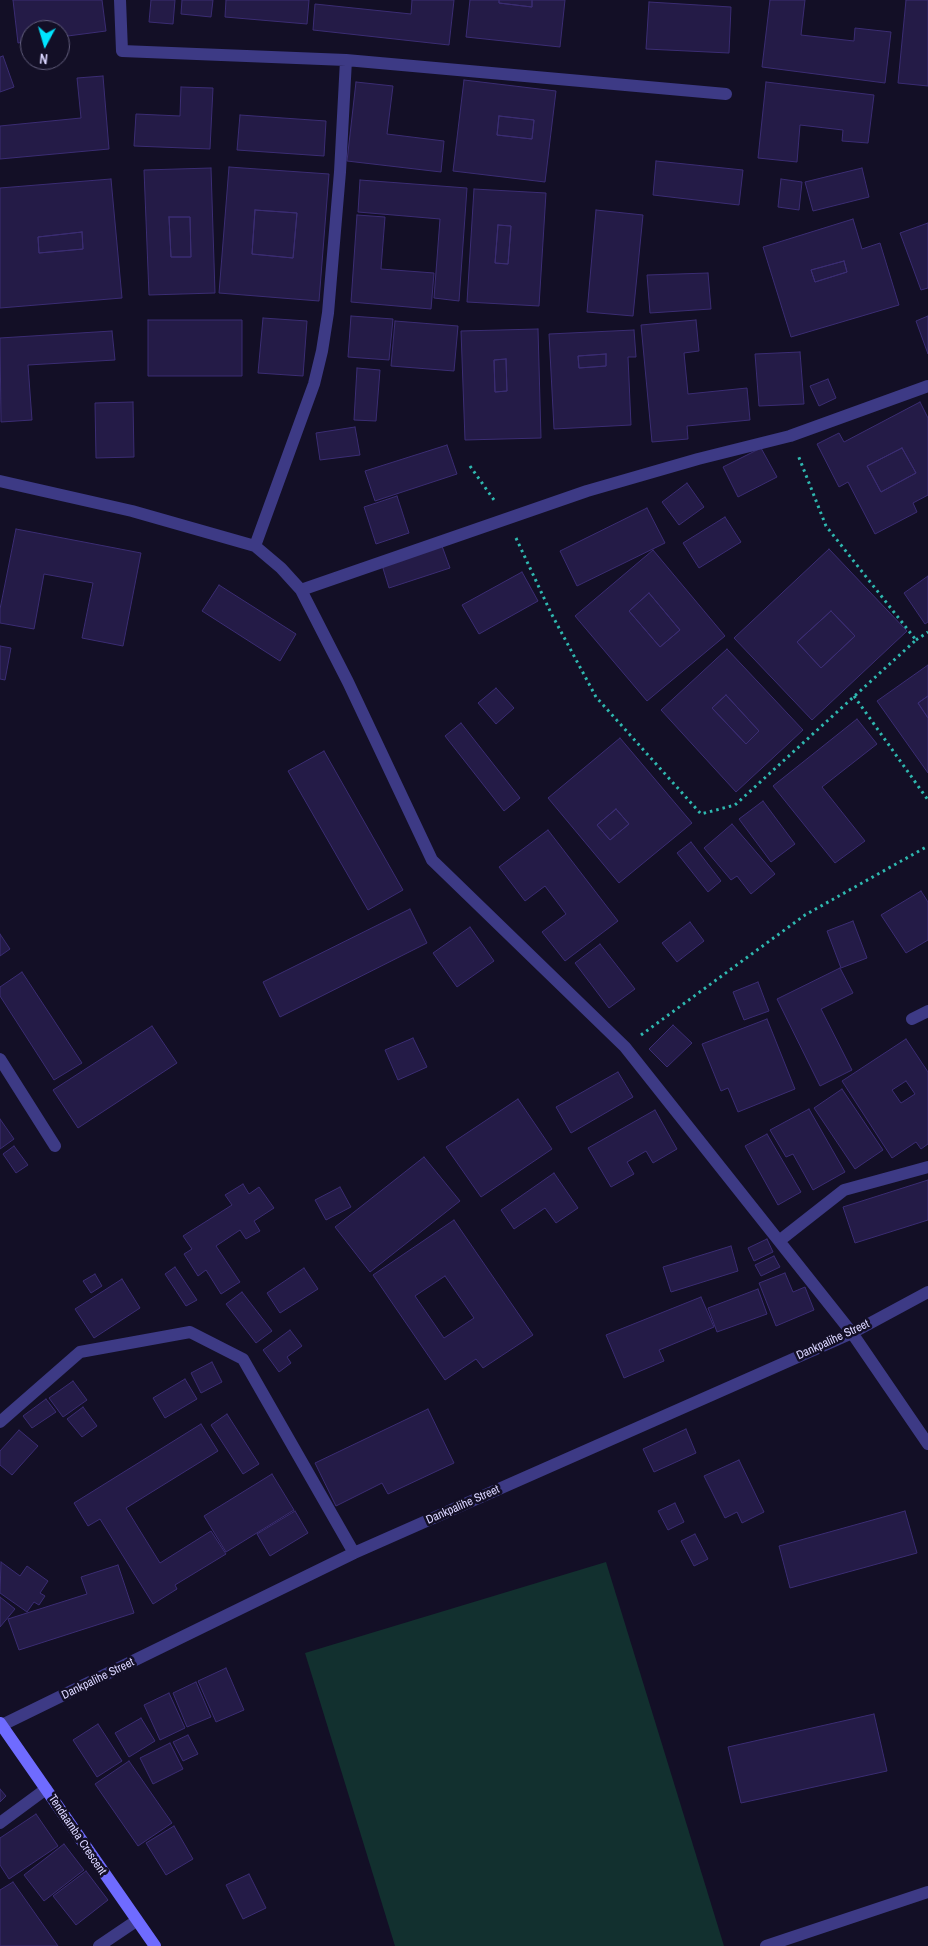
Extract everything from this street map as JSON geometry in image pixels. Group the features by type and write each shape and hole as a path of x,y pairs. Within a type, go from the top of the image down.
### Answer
{"street":[{"path":"120,0 122,51 346,60 726,94"},
{"path":"255,546 314,384 322,351 328,313 346,60"},
{"path":"300,590 587,491 679,464 790,436 928,386"},
{"path":"0,482 132,511 255,546 281,568 300,590 348,682 432,860 625,1047 852,1332 928,1444"},
{"path":"912,1019 928,1011"},
{"path":"0,1059 55,1146"},
{"path":"780,1242 844,1190 928,1167"},
{"name":"Dankpalihe Street","path":"1,1724 354,1553 852,1332 928,1292"},
{"path":"0,1422 80,1352 190,1332 243,1359 354,1553"},
{"name":"Tendaamba Crescent","path":"1,1724 155,1946"},
{"path":"0,1823 46,1789"},
{"path":"766,1946 928,1892"},
{"path":"99,1946 136,1920"}],"path":[{"path":"790,436 826,526 916,640"},
{"path":"470,466 507,518 551,613 596,697 701,814 735,805 916,640 928,632"},
{"path":"854,696 928,800"},
{"path":"625,1047 805,915 928,846"}],"green space":[{"path":"606,1562 724,1946 395,1946 305,1653"}],"building":[{"path":"13,0 102,0 106,31 70,36 70,20 20,20 20,43 18,43"},
{"path":"151,0 175,0 173,24 149,22"},
{"path":"182,0 213,0 211,17 181,14"},
{"path":"226,0 309,0 307,24 225,17"},
{"path":"412,0 454,0 449,45 313,30 315,4 411,14"},
{"path":"470,0 499,0 499,3 532,7 532,0 565,0 560,47 466,37"},
{"path":"499,0 532,0 532,7 499,3"},
{"path":"770,0 805,0 801,35 854,41 855,28 891,32 885,83 762,67"},
{"path":"906,0 928,0 928,86 898,83"},
{"path":"649,2 731,7 729,53 646,49"},
{"path":"3,56 14,87 0,92 0,57"},
{"path":"103,76 109,149 0,159 0,126 81,118 77,78"},
{"path":"464,80 556,91 545,182 453,171","holes":["499,116 534,120 532,139 497,135"]},
{"path":"356,82 393,86 387,134 444,141 441,172 347,161"},
{"path":"766,82 874,95 868,143 842,141 843,130 800,125 797,162 758,158"},
{"path":"181,87 213,88 210,149 134,146 136,114 180,116"},
{"path":"240,115 326,121 324,156 237,150"},
{"path":"499,116 534,120 532,139 497,135"},
{"path":"656,161 743,170 739,205 653,195"},
{"path":"229,167 329,174 319,301 219,293","holes":["255,210 297,213 293,258 252,254"]},
{"path":"211,168 215,293 149,295 144,170","holes":["169,217 190,217 191,257 171,257"]},
{"path":"862,168 869,197 813,211 805,182"},
{"path":"111,179 122,298 0,308 0,188","holes":["82,232 83,249 39,253 38,237"]},
{"path":"781,179 802,182 799,210 778,207"},
{"path":"360,180 467,188 459,301 434,298 440,219 358,212"},
{"path":"474,189 546,193 539,306 467,302","holes":["498,225 511,226 508,264 495,263"]},
{"path":"255,210 297,213 293,258 252,254"},
{"path":"596,210 643,215 633,316 587,312"},
{"path":"357,215 385,217 381,269 434,273 431,309 351,302"},
{"path":"169,217 190,217 191,257 171,257"},
{"path":"853,219 862,249 880,243 899,305 791,337 763,247","holes":["844,261 847,272 815,282 811,270"]},
{"path":"928,223 928,288 921,290 900,233"},
{"path":"498,225 511,226 508,264 495,263"},
{"path":"82,232 83,249 39,253 38,237"},
{"path":"844,261 847,272 815,282 811,270"},
{"path":"708,273 711,309 650,313 647,275"},
{"path":"351,316 393,319 389,360 348,357"},
{"path":"928,316 928,354 916,321"},
{"path":"263,318 307,321 303,376 258,373"},
{"path":"148,320 242,320 242,376 148,376"},
{"path":"696,320 699,351 684,353 688,394 747,388 750,420 687,426 688,439 652,442 641,325"},
{"path":"395,321 458,326 454,371 391,366"},
{"path":"538,329 541,438 465,440 461,331","holes":["506,359 507,391 495,392 494,360"]},
{"path":"634,330 636,357 628,357 631,425 554,429 549,334","holes":["606,354 606,366 579,368 578,356"]},
{"path":"112,331 115,360 28,365 32,420 1,422 0,338"},
{"path":"800,352 804,404 759,406 755,354"},
{"path":"606,354 606,366 579,368 578,356"},
{"path":"506,359 507,391 495,392 494,360"},
{"path":"357,368 380,370 376,421 354,420"},
{"path":"828,379 836,398 819,406 810,386"},
{"path":"133,402 134,457 96,458 95,403"},
{"path":"920,402 928,418 928,495 913,503 917,512 875,534 848,482 839,487 817,444 839,433 844,442","holes":["902,448 916,473 881,492 867,466"]},
{"path":"355,427 360,455 320,460 316,433"},
{"path":"447,445 457,474 375,501 365,471"},
{"path":"761,448 777,477 738,497 723,467"},
{"path":"902,448 916,473 881,492 867,466"},
{"path":"687,483 704,507 679,525 662,502"},
{"path":"397,496 409,533 376,544 364,507"},
{"path":"647,508 665,543 577,586 560,551"},
{"path":"725,517 741,542 699,568 683,543"},
{"path":"16,529 141,553 123,646 82,638 93,583 44,574 34,629 0,623 0,609"},
{"path":"442,546 450,568 389,588 382,565"},
{"path":"829,549 907,631 812,720 734,638","holes":["831,611 855,636 821,668 797,642"]},
{"path":"653,550 725,636 647,701 575,616","holes":["649,593 680,630 660,647 629,611"]},
{"path":"522,572 538,601 479,634 462,605"},
{"path":"928,576 928,622 925,624 904,593"},
{"path":"219,585 296,634 280,661 202,611"},
{"path":"649,593 680,630 660,647 629,611"},
{"path":"831,611 855,636 821,668 797,642"},
{"path":"0,646 11,648 5,680 0,679"},
{"path":"727,649 803,730 736,792 661,710","holes":["726,695 759,731 746,744 712,708"]},
{"path":"928,665 928,696 918,703 928,718 928,773 877,701"},
{"path":"496,688 514,708 496,724 478,703"},
{"path":"726,695 759,731 746,744 712,708"},
{"path":"928,696 928,718 918,703"},
{"path":"857,719 877,744 822,787 865,841 835,863 773,786"},
{"path":"461,723 520,798 504,811 445,736"},
{"path":"620,738 692,823 619,883 548,798","holes":["616,809 629,824 610,840 597,825"]},
{"path":"324,751 403,890 368,910 288,771"},
{"path":"763,801 795,844 771,862 739,819"},
{"path":"616,809 629,824 610,840 597,825"},
{"path":"732,824 775,874 751,894 737,876 731,880 704,848"},
{"path":"548,830 618,921 565,961 542,932 566,914 545,886 525,901 499,867"},
{"path":"691,842 721,881 708,892 677,853"},
{"path":"921,891 928,902 928,940 906,953 881,915"},
{"path":"410,909 427,943 280,1017 263,982"},
{"path":"853,921 867,958 841,968 827,931"},
{"path":"690,922 704,941 677,962 662,943"},
{"path":"470,927 494,961 457,987 433,953"},
{"path":"0,934 10,949 0,956"},
{"path":"600,944 635,989 609,1008 575,963"},
{"path":"840,968 853,993 821,1009 852,1070 820,1086 777,999"},
{"path":"22,972 82,1063 54,1080 0,996 0,987"},
{"path":"758,982 769,1011 744,1020 733,992"},
{"path":"767,1019 795,1089 738,1112 728,1088 721,1091 702,1044"},
{"path":"673,1025 692,1043 667,1067 649,1049"},
{"path":"152,1026 177,1063 78,1128 53,1090"},
{"path":"413,1038 427,1067 398,1080 385,1050"},
{"path":"906,1039 928,1072 928,1144 921,1149 916,1142 892,1158 842,1081","holes":["906,1081 915,1094 901,1103 892,1090"]},
{"path":"618,1072 633,1097 571,1133 556,1107"},
{"path":"842,1089 883,1150 855,1169 814,1108"},
{"path":"518,1099 552,1149 481,1197 446,1147"},
{"path":"809,1109 845,1172 813,1190 793,1154 786,1157 770,1130"},
{"path":"655,1110 677,1149 653,1163 646,1151 627,1162 634,1174 611,1187 588,1148"},
{"path":"0,1119 14,1139 0,1149"},
{"path":"767,1134 801,1192 778,1205 745,1146"},
{"path":"14,1146 28,1165 16,1173 3,1154"},
{"path":"424,1157 460,1201 370,1272 335,1227"},
{"path":"554,1173 578,1208 556,1223 545,1208 514,1229 501,1210"},
{"path":"928,1180 928,1220 855,1243 843,1207"},
{"path":"243,1184 249,1194 259,1187 274,1208 254,1221 260,1231 246,1239 240,1230 216,1246 240,1282 221,1294 206,1270 198,1276 184,1254 192,1249 183,1236 232,1205 225,1195"},
{"path":"340,1187 351,1207 326,1220 315,1200"},
{"path":"454,1220 533,1335 483,1368 476,1359 445,1380 373,1275","holes":["445,1276 474,1318 444,1338 415,1296"]},
{"path":"767,1239 773,1252 754,1261 748,1248"},
{"path":"731,1246 738,1271 671,1292 663,1267"},
{"path":"774,1256 780,1267 761,1276 755,1265"},
{"path":"175,1267 197,1300 186,1306 165,1274"},
{"path":"304,1268 318,1289 280,1313 267,1293"},
{"path":"785,1273 793,1292 805,1287 814,1310 776,1326 759,1283"},
{"path":"95,1274 102,1286 91,1293 83,1281"},
{"path":"122,1279 140,1308 94,1338 75,1309"},
{"path":"758,1289 767,1314 717,1332 708,1308"},
{"path":"242,1292 272,1331 256,1343 226,1304"},
{"path":"701,1297 714,1327 659,1350 664,1361 624,1378 606,1335"},
{"path":"290,1330 302,1346 287,1357 291,1363 279,1372 263,1350"},
{"path":"212,1362 222,1382 201,1393 191,1373"},
{"path":"185,1379 197,1399 165,1418 153,1398"},
{"path":"73,1381 87,1400 63,1417 49,1398"},
{"path":"46,1399 56,1412 32,1428 23,1416"},
{"path":"83,1407 97,1426 82,1437 67,1419"},
{"path":"428,1409 454,1463 388,1494 382,1483 336,1506 315,1463"},
{"path":"227,1414 259,1464 243,1474 211,1425"},
{"path":"201,1424 218,1451 126,1508 160,1563 211,1531 226,1554 175,1585 177,1589 153,1604 100,1519 88,1526 74,1503"},
{"path":"686,1429 696,1453 654,1472 643,1449"},
{"path":"19,1430 38,1446 12,1475 0,1465 0,1451"},
{"path":"739,1460 764,1512 742,1523 737,1512 725,1518 704,1476"},
{"path":"272,1474 294,1510 226,1552 204,1516"},
{"path":"675,1503 684,1522 668,1530 658,1511"},
{"path":"295,1511 308,1533 270,1556 257,1534"},
{"path":"905,1511 917,1553 790,1588 779,1546"},
{"path":"695,1534 708,1559 694,1566 681,1541"},
{"path":"1,1562 20,1576 27,1566 48,1581 40,1593 45,1596 39,1605 34,1602 27,1612 0,1593"},
{"path":"118,1565 134,1613 19,1650 8,1619 87,1594 81,1577"},
{"path":"0,1597 15,1609 0,1627"},
{"path":"226,1668 244,1710 216,1722 198,1681"},
{"path":"196,1682 211,1717 187,1727 173,1693"},
{"path":"169,1693 185,1728 160,1740 144,1705"},
{"path":"874,1714 887,1771 741,1803 728,1747"},
{"path":"141,1718 155,1741 129,1757 115,1733"},
{"path":"98,1724 122,1761 97,1777 73,1740"},
{"path":"188,1735 198,1754 183,1761 173,1742"},
{"path":"170,1743 183,1769 153,1784 140,1758"},
{"path":"129,1761 172,1823 138,1846 95,1784"},
{"path":"0,1789 6,1796 0,1802"},
{"path":"36,1814 58,1846 9,1879 0,1865 0,1838"},
{"path":"174,1826 193,1859 166,1875 146,1843"},
{"path":"64,1844 84,1870 44,1901 24,1875"},
{"path":"86,1871 108,1900 76,1925 53,1896"},
{"path":"249,1874 266,1908 243,1919 226,1885"},
{"path":"13,1882 58,1946 0,1946 0,1890"}]}
